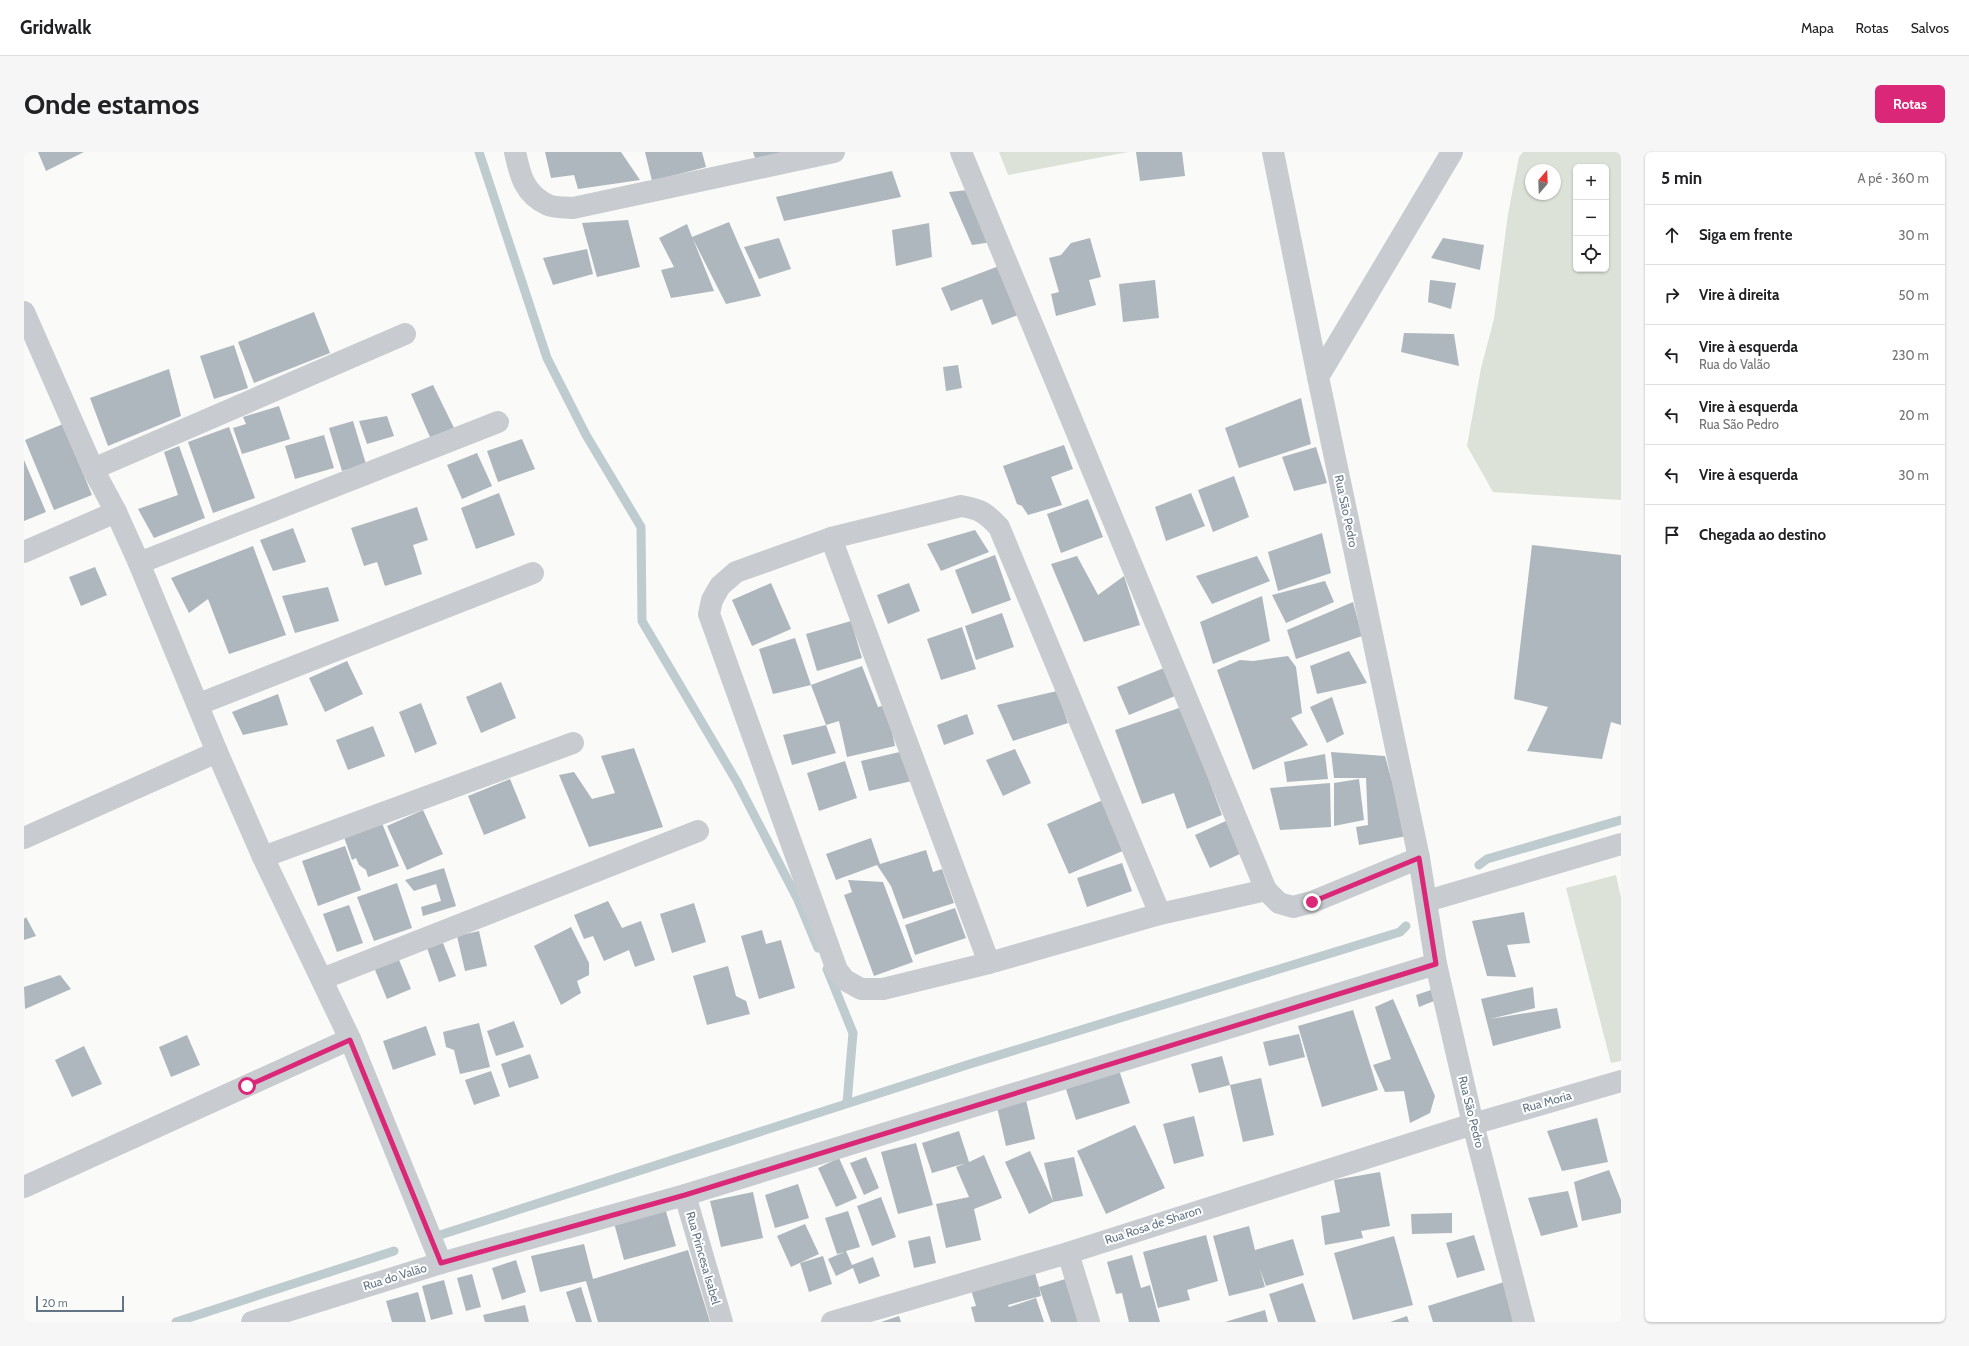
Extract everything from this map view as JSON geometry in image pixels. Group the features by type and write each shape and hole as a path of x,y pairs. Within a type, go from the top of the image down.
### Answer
{"street":[{"path":"515,152 521,179 533,195 549,205 572,208 834,152"},
{"path":"961,152 1266,890 1279,903 1293,906 1299,905 1312,902 1419,858"},
{"name":"Rua São Pedro","path":"1273,152 1318,377 1419,858 1436,964 1473,1124 1524,1322"},
{"path":"1318,377 1452,152"},
{"path":"25,317 93,469 116,512 139,563 217,752 263,857 350,1040 441,1263"},
{"path":"93,469 405,334"},
{"path":"139,563 498,422"},
{"path":"1160,914 999,527 988,514 961,506 831,538 736,572 720,586 712,600 709,614 837,970 845,980 860,989 883,989 989,962 1160,914 1266,890"},
{"path":"24,552 116,512"},
{"path":"831,538 989,962"},
{"path":"198,704 533,573"},
{"path":"263,857 573,743"},
{"path":"24,838 217,752"},
{"path":"322,979 698,831"},
{"path":"1427,901 1621,844"},
{"name":"Rua do Valão","path":"252,1322 441,1263 685,1195 1436,964"},
{"path":"24,1187 350,1040"},
{"name":"Rua Moria","path":"1473,1124 1621,1081"},
{"name":"Rua Rosa de Sharon","path":"832,1322 1068,1252 1473,1124"},
{"name":"Rua Princesa Isabel","path":"685,1195 722,1322"},
{"path":"1068,1252 1089,1322"}],"shaded area":[{"path":"999,152 1128,152 1008,175"},
{"path":"1523,152 1621,152 1621,500 1493,492 1467,446 1481,368 1494,319 1508,214 1519,157"},
{"path":"1616,875 1621,897 1621,1061 1611,1063 1566,888"}],"building":[{"path":"38,152 84,152 46,171"},
{"path":"545,152 621,152 640,180 578,189 574,175 551,178"},
{"path":"645,152 702,152 706,167 652,181"},
{"path":"753,152 783,152 756,161"},
{"path":"1136,152 1182,152 1185,176 1140,181"},
{"path":"892,171 901,197 784,221 776,197"},
{"path":"968,190 992,242 972,245 949,192"},
{"path":"628,220 640,267 597,277 582,223"},
{"path":"729,222 761,296 726,304 693,239 714,291 671,298 661,270 674,267 659,238 687,224 692,237"},
{"path":"929,223 932,257 896,266 892,230"},
{"path":"779,238 791,269 759,279 744,247"},
{"path":"1090,238 1101,277 1089,280 1096,305 1056,316 1051,294 1059,292 1049,258 1061,255 1071,243"},
{"path":"1443,238 1484,245 1480,270 1431,258"},
{"path":"587,249 593,274 553,285 543,258"},
{"path":"999,266 1018,315 992,325 982,299 951,311 941,288"},
{"path":"1155,280 1159,318 1123,322 1119,284"},
{"path":"1430,280 1456,283 1451,309 1428,302"},
{"path":"314,312 330,353 254,383 238,342"},
{"path":"1404,333 1454,334 1459,366 1401,352"},
{"path":"234,345 248,388 214,399 200,356"},
{"path":"958,365 962,388 946,391 943,367"},
{"path":"169,369 181,416 108,446 90,398"},
{"path":"433,385 455,430 430,437 411,394"},
{"path":"1301,398 1311,444 1239,468 1225,428"},
{"path":"279,406 290,439 242,454 233,428 246,424 243,417"},
{"path":"387,416 394,436 367,444 359,421"},
{"path":"353,421 366,464 342,471 329,428"},
{"path":"63,424 92,495 54,510 25,440"},
{"path":"229,427 255,498 213,513 188,442"},
{"path":"324,435 334,468 295,479 285,446"},
{"path":"522,439 535,469 498,482 487,451"},
{"path":"1064,445 1073,469 1051,477 1062,505 1028,515 1022,506 1017,504 1003,466"},
{"path":"179,446 205,518 154,538 138,509 178,495 164,452"},
{"path":"1316,447 1327,483 1294,491 1282,457"},
{"path":"477,453 492,486 462,499 447,465"},
{"path":"24,460 46,512 24,521"},
{"path":"1234,476 1249,517 1213,532 1198,490"},
{"path":"499,493 515,535 476,549 461,508"},
{"path":"1191,493 1205,526 1166,541 1155,507"},
{"path":"1088,499 1103,537 1061,553 1047,514"},
{"path":"417,507 428,540 413,545 422,574 385,586 377,562 364,566 351,528"},
{"path":"293,528 306,562 273,571 260,540"},
{"path":"975,530 989,552 941,571 927,544"},
{"path":"1322,533 1331,573 1278,591 1268,552"},
{"path":"1532,545 1621,555 1621,725 1611,722 1602,759 1527,751 1548,707 1514,699"},
{"path":"253,546 286,635 229,654 208,599 189,613 171,578"},
{"path":"995,555 1011,600 972,614 955,570"},
{"path":"1077,556 1098,595 1124,576 1140,625 1084,642 1051,564"},
{"path":"1257,556 1270,581 1212,604 1196,576"},
{"path":"95,567 107,595 81,606 69,577"},
{"path":"1325,581 1334,602 1286,623 1272,595"},
{"path":"771,583 791,629 752,646 732,600"},
{"path":"909,583 920,611 888,624 877,595"},
{"path":"328,587 339,621 295,633 282,596"},
{"path":"1262,596 1270,641 1213,664 1200,622"},
{"path":"1353,602 1362,636 1296,659 1287,630"},
{"path":"1002,613 1014,647 976,660 965,626"},
{"path":"851,621 862,658 817,671 806,634"},
{"path":"962,627 976,669 941,680 927,639"},
{"path":"795,638 811,685 773,694 759,649"},
{"path":"1349,651 1367,683 1317,694 1310,666"},
{"path":"1288,656 1296,667 1302,713 1291,718 1308,745 1253,770 1217,670 1240,660 1253,661"},
{"path":"347,661 363,694 325,712 309,678"},
{"path":"862,666 878,707 886,705 895,746 847,757 839,721 826,725 811,685"},
{"path":"1164,668 1175,696 1129,715 1117,687"},
{"path":"501,682 516,718 481,733 466,697"},
{"path":"1057,691 1068,723 1013,741 997,705"},
{"path":"278,694 288,725 243,735 232,712"},
{"path":"1332,697 1344,734 1327,743 1310,707"},
{"path":"421,703 437,744 415,753 399,712"},
{"path":"1182,707 1222,815 1187,829 1174,793 1142,804 1115,730"},
{"path":"967,714 974,734 944,745 937,725"},
{"path":"826,725 836,753 792,765 783,735"},
{"path":"373,726 385,756 348,770 336,740"},
{"path":"634,748 663,827 589,847 559,775 574,772 592,799 615,793 601,756"},
{"path":"1015,749 1031,783 1003,796 986,760"},
{"path":"904,751 912,781 869,791 861,761"},
{"path":"1331,752 1385,756 1407,836 1359,845 1356,827 1368,825 1366,778 1334,778"},
{"path":"1325,754 1328,779 1287,782 1284,762"},
{"path":"845,761 857,798 819,811 807,773"},
{"path":"510,779 526,818 484,835 468,796"},
{"path":"1359,779 1364,820 1334,826 1334,783"},
{"path":"1330,783 1331,827 1280,830 1270,788"},
{"path":"1103,800 1125,850 1069,874 1047,824"},
{"path":"423,810 443,854 407,870 387,826"},
{"path":"1228,820 1242,853 1210,868 1195,835"},
{"path":"382,823 399,866 368,877 366,870 359,865 356,858 352,860 344,837"},
{"path":"871,838 880,864 926,850 933,872 942,869 954,903 903,919 891,886 877,865 836,880 826,854"},
{"path":"345,846 361,890 318,906 302,861"},
{"path":"1122,863 1132,891 1087,907 1077,878"},
{"path":"444,868 456,906 423,916 421,907 441,901 436,884 414,891 405,880"},
{"path":"848,880 883,882 913,962 874,976 844,895 852,892"},
{"path":"397,883 412,928 374,941 357,897"},
{"path":"608,901 622,928 641,921 655,960 635,967 629,950 604,961 593,936 584,939 574,915"},
{"path":"694,903 706,942 672,953 660,914"},
{"path":"349,905 363,943 337,952 323,914"},
{"path":"955,908 966,938 915,955 905,925"},
{"path":"1524,912 1530,943 1507,945 1516,977 1487,976 1472,921"},
{"path":"26,917 36,936 24,940 24,919"},
{"path":"571,927 589,963 589,975 577,981 581,993 561,1005 534,946"},
{"path":"762,930 766,944 781,940 795,988 759,999 741,936"},
{"path":"479,931 487,966 465,971 457,936"},
{"path":"443,943 456,976 439,982 427,948"},
{"path":"397,955 411,989 387,999 373,965"},
{"path":"728,966 736,996 746,1001 750,1014 707,1025 693,976"},
{"path":"60,975 71,989 25,1009 24,987"},
{"path":"1533,987 1535,1008 1490,1019 1557,1008 1561,1028 1493,1046 1481,999"},
{"path":"1431,990 1434,1001 1419,1007 1416,995"},
{"path":"1393,999 1435,1096 1430,1113 1410,1123 1404,1091 1385,1092 1373,1065 1391,1059 1375,1007"},
{"path":"1353,1010 1378,1090 1322,1107 1298,1026"},
{"path":"514,1021 524,1047 496,1056 487,1031"},
{"path":"479,1023 490,1067 460,1074 454,1050 446,1047 443,1032"},
{"path":"426,1026 436,1055 393,1070 383,1041"},
{"path":"1299,1034 1305,1057 1269,1066 1263,1042"},
{"path":"187,1035 200,1065 171,1077 159,1047"},
{"path":"84,1046 102,1084 72,1097 55,1060"},
{"path":"530,1054 539,1078 509,1088 501,1064"},
{"path":"1222,1056 1230,1085 1199,1093 1191,1064"},
{"path":"1119,1070 1130,1103 1076,1120 1065,1086"},
{"path":"491,1071 500,1096 474,1105 465,1080"},
{"path":"1261,1078 1274,1135 1243,1142 1230,1085"},
{"path":"1026,1100 1035,1139 1006,1146 997,1107"},
{"path":"1194,1116 1204,1156 1174,1164 1163,1124"},
{"path":"1597,1118 1608,1162 1562,1171 1547,1131"},
{"path":"1135,1125 1165,1188 1106,1214 1077,1151"},
{"path":"959,1131 969,1162 984,1155 1002,1198 974,1209 981,1240 946,1248 936,1204 969,1197 956,1167 966,1163 932,1173 922,1143"},
{"path":"916,1143 933,1205 898,1214 881,1152"},
{"path":"1030,1151 1053,1201 1044,1163 1074,1157 1083,1196 1053,1202 1029,1214 1005,1162"},
{"path":"866,1157 879,1188 864,1195 850,1163"},
{"path":"839,1158 857,1198 836,1207 818,1168"},
{"path":"1609,1170 1621,1200 1621,1213 1582,1221 1574,1182"},
{"path":"1380,1172 1390,1226 1361,1231 1363,1238 1325,1245 1321,1216 1340,1212 1334,1180"},
{"path":"798,1184 809,1218 775,1228 765,1195"},
{"path":"1568,1191 1578,1227 1541,1236 1528,1198"},
{"path":"753,1192 763,1238 721,1247 710,1201"},
{"path":"881,1197 896,1237 872,1246 857,1206"},
{"path":"665,1208 676,1246 624,1260 614,1223"},
{"path":"848,1211 860,1247 846,1251 852,1265 873,1257 880,1276 859,1284 853,1268 836,1276 828,1259 844,1252 837,1254 825,1218"},
{"path":"1452,1213 1452,1233 1412,1234 1411,1214"},
{"path":"805,1224 819,1254 791,1267 777,1236"},
{"path":"1249,1226 1255,1250 1293,1239 1304,1275 1266,1286 1260,1269 1265,1287 1229,1296 1213,1236"},
{"path":"1206,1235 1218,1281 1187,1290 1190,1300 1158,1308 1143,1252"},
{"path":"1474,1235 1485,1270 1457,1278 1446,1243"},
{"path":"930,1236 936,1263 914,1268 908,1241"},
{"path":"1394,1236 1413,1305 1353,1320 1334,1253"},
{"path":"584,1244 593,1279 688,1250 710,1322 598,1322 586,1281 540,1292 531,1256"},
{"path":"1132,1255 1141,1288 1150,1285 1160,1322 1129,1322 1122,1293 1116,1294 1107,1262"},
{"path":"823,1256 832,1284 809,1292 800,1263"},
{"path":"516,1260 526,1292 502,1300 492,1268"},
{"path":"1035,1273 1041,1296 1008,1305 1009,1307 1036,1298 1044,1322 975,1322 971,1307 976,1306 971,1290"},
{"path":"472,1274 481,1307 466,1311 457,1278"},
{"path":"1072,1277 1087,1322 1051,1322 1039,1287"},
{"path":"444,1280 453,1314 431,1320 422,1286"},
{"path":"1504,1282 1517,1322 1433,1322 1428,1306"},
{"path":"1303,1283 1316,1322 1278,1322 1269,1294"},
{"path":"581,1287 592,1322 576,1322 566,1292"},
{"path":"418,1292 426,1322 392,1322 386,1301"},
{"path":"525,1305 529,1322 485,1322 483,1315"},
{"path":"1265,1310 1268,1322 1225,1322"},
{"path":"899,1316 901,1322 881,1322"},
{"path":"1407,1316 1409,1322 1390,1322"}],"waterway":[{"path":"479,152 547,358 586,435 641,527 642,621 737,782 798,900 818,948"},
{"path":"1479,865 1487,859 1621,820"},
{"path":"440,1235 970,1064 1400,932 1406,926"},
{"path":"827,969 853,1033 847,1103"},
{"path":"176,1322 394,1251"}],"route":[{"path":"247,1086 350,1040 441,1263 685,1195 1436,964 1419,858 1312,902"}]}
